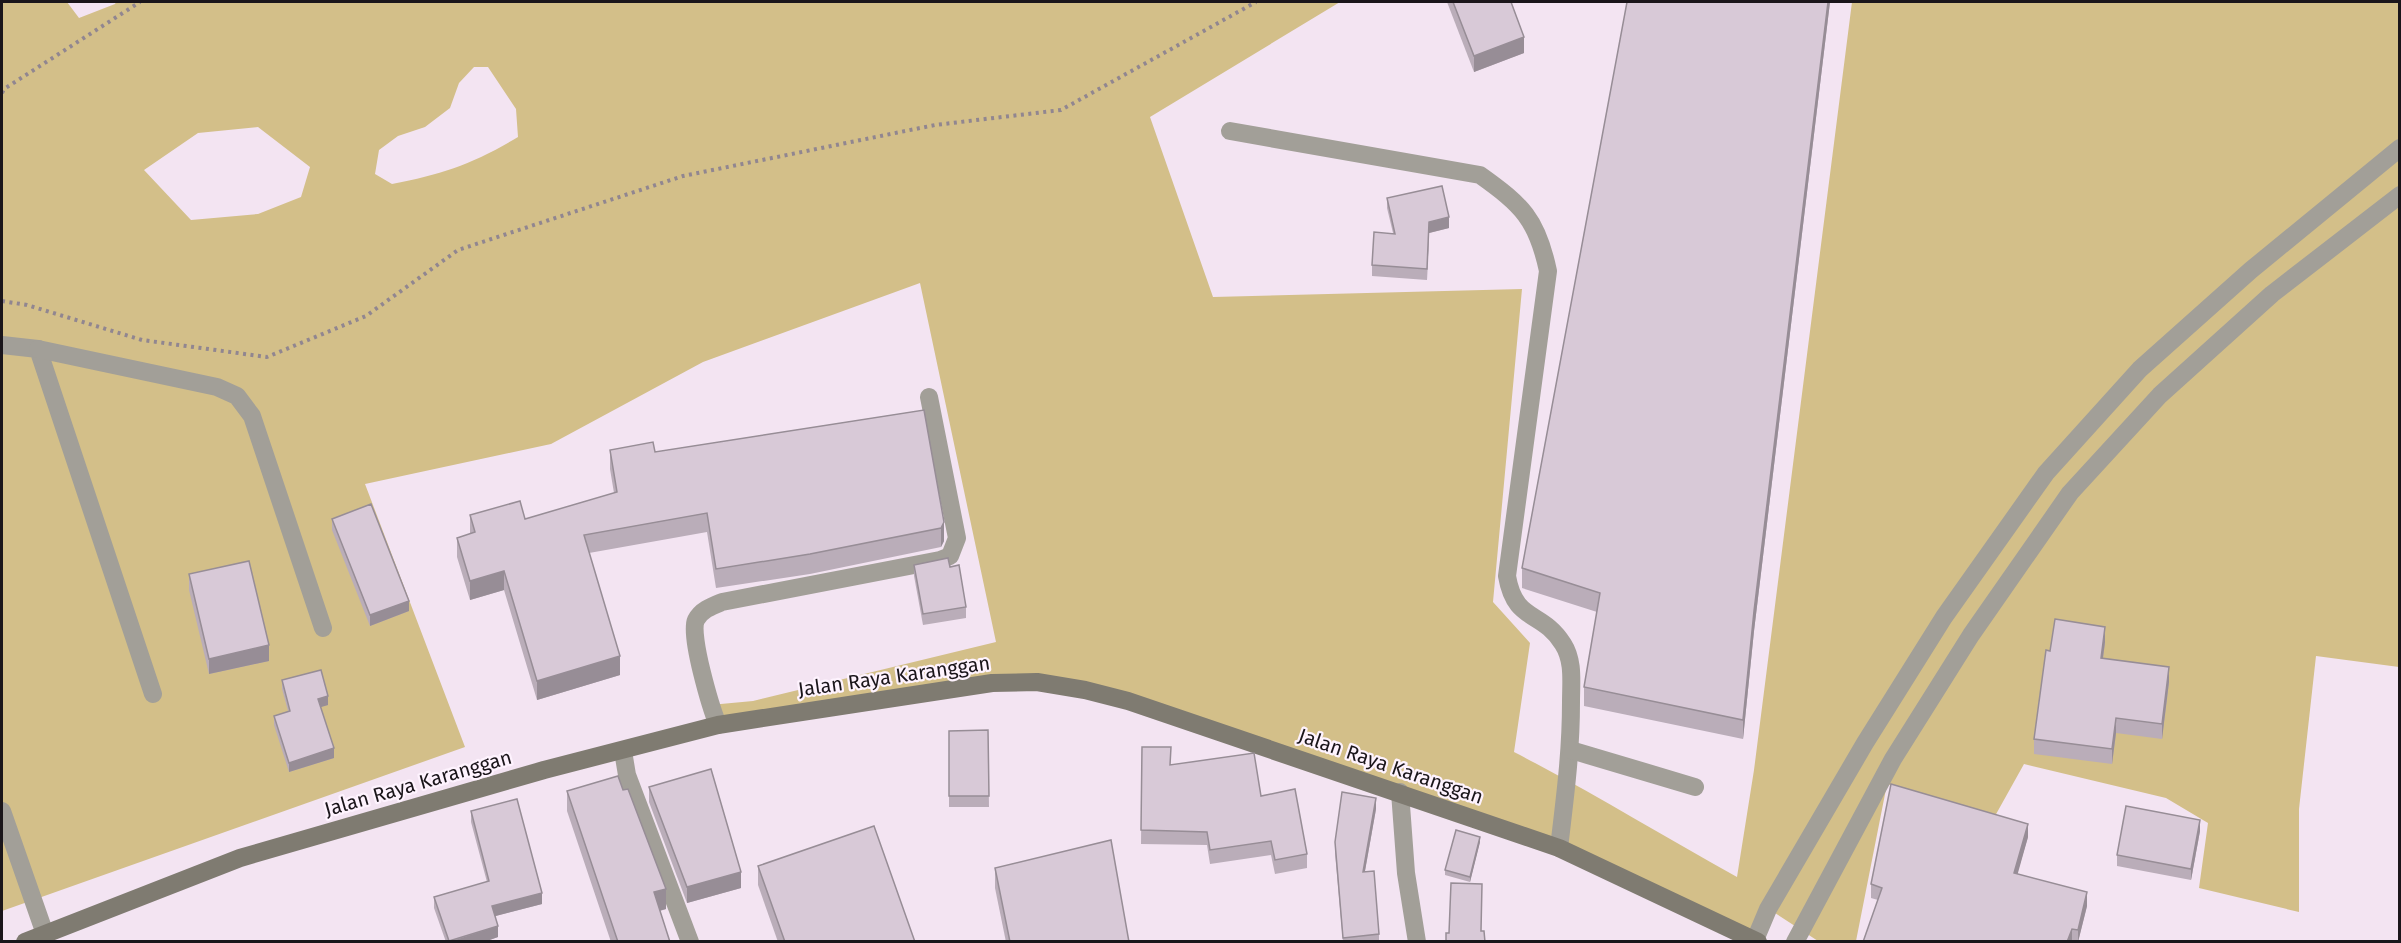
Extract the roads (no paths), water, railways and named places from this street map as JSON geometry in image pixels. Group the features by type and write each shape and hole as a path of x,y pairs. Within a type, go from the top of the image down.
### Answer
{"street":[{"path":"1230,131 1480,175 1513,198 1531,221 1543,249 1548,271 1507,576 1514,601 1523,611 1555,633 1571,660 1571,750 1559,848"},
{"path":"1756,941 1768,909 1944,617 2046,473 2140,369 2251,270 2400,148"},
{"path":"1795,942 1893,759 1971,635 2070,494 2160,395 2272,294 2400,195"},
{"path":"2,345 38,349 217,387 237,396 252,416 323,628"},
{"path":"38,349 153,694"},
{"path":"718,725 710,705 694,633 695,621 705,609 722,602 940,560 950,556 957,538 929,397"},
{"name":"Jalan Raya Karanggan","path":"25,942 240,858 544,770 718,725 992,683 1037,682 1085,690 1128,701 1559,848 1756,941"},
{"path":"1571,750 1695,787"},
{"path":"623,751 627,775 690,942"},
{"path":"1850,770 1877,789"},
{"path":"1400,792 1406,873 1417,942"},
{"path":"2,811 45,934"}]}
